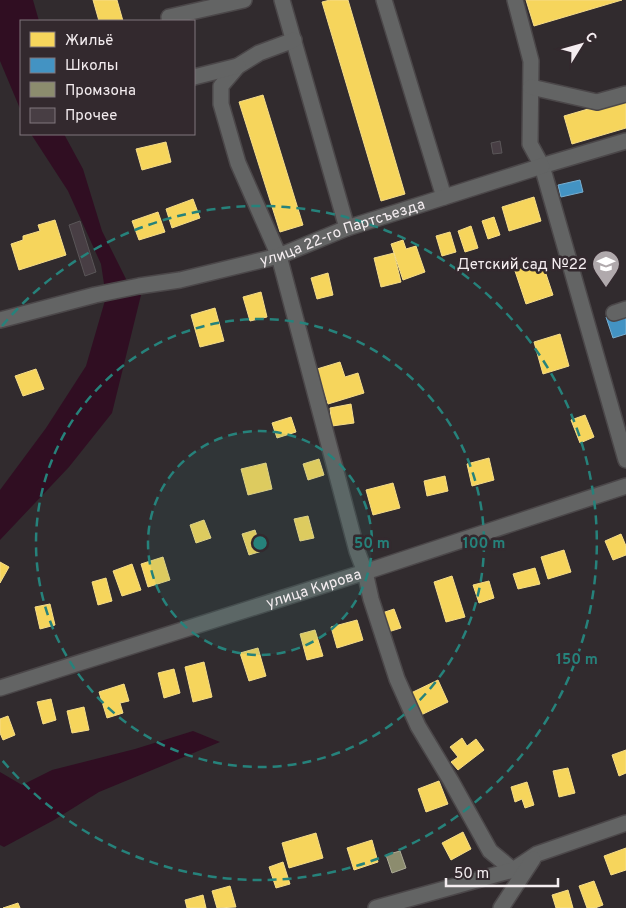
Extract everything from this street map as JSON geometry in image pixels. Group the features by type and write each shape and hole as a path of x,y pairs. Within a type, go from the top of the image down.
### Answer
{"street":[{"path":"170,20 169,17 244,0"},
{"path":"282,0 347,228"},
{"path":"384,0 444,197"},
{"path":"515,0 531,60 530,144 540,166 626,460"},
{"path":"195,77 238,66 259,53 294,40"},
{"path":"238,66 221,86 220,104 238,163 279,256 357,551 397,680 418,726 451,780 490,851 513,870"},
{"path":"531,87 597,102 626,94"},
{"name":"улица 22-го Партсъезда","path":"0,320 95,295 180,280 279,256 347,228 626,140"},
{"name":"улица Кирова","path":"0,688 365,572 626,486"},
{"path":"376,908 513,870 537,854 626,823"},
{"path":"501,908 537,854"}],"shaded area":[{"path":"0,0 33,0 39,20 20,20 20,109 0,61"},
{"path":"32,135 65,135 83,169 102,231 134,295 141,295 112,413 69,467 0,540 0,490 46,428 86,366 106,297 101,264 68,191"},
{"path":"193,731 220,742 99,792 54,820 4,847 0,845 0,772 22,785 52,770 135,749"}],"building: Жильё":[{"path":"93,0 117,0 123,20 99,20"},
{"path":"348,0 405,194 381,201 322,2"},
{"path":"526,0 622,0 534,26"},
{"path":"263,95 303,225 280,232 239,102"},
{"path":"626,98 626,128 572,144 564,116"},
{"path":"166,142 171,162 142,170 136,149"},
{"path":"534,197 541,221 509,231 502,207"},
{"path":"193,199 200,218 172,228 166,209"},
{"path":"158,212 165,232 139,240 132,221"},
{"path":"494,217 500,235 488,239 482,221"},
{"path":"55,220 66,255 19,270 11,244 23,240 23,236 40,231 38,225"},
{"path":"471,226 478,248 465,252 458,231"},
{"path":"450,232 456,252 442,256 436,236"},
{"path":"403,240 406,249 416,246 425,272 403,280 391,244"},
{"path":"394,253 401,282 381,287 374,258"},
{"path":"542,262 553,295 526,304 515,271"},
{"path":"328,273 333,295 317,299 311,278"},
{"path":"261,292 267,317 250,321 243,297"},
{"path":"215,308 224,341 200,347 191,315"},
{"path":"560,334 569,366 543,374 534,342"},
{"path":"340,362 345,377 358,373 364,393 328,404 317,369"},
{"path":"36,369 44,389 23,396 15,376"},
{"path":"351,404 354,423 332,426 330,408"},
{"path":"585,415 594,437 580,443 571,420"},
{"path":"291,417 296,432 277,438 272,423"},
{"path":"489,458 494,480 472,486 467,464"},
{"path":"319,459 324,475 308,480 303,464"},
{"path":"266,463 272,489 248,495 241,469"},
{"path":"445,476 448,491 427,496 424,481"},
{"path":"393,483 400,508 373,515 366,490"},
{"path":"308,516 314,538 300,541 294,519"},
{"path":"204,520 211,538 196,543 190,525"},
{"path":"255,530 262,551 249,555 242,534"},
{"path":"621,534 626,546 626,555 613,560 605,541"},
{"path":"564,550 571,572 548,579 541,557"},
{"path":"163,557 170,580 148,587 141,564"},
{"path":"0,562 9,567 0,583"},
{"path":"132,564 141,590 122,596 113,571"},
{"path":"535,568 540,584 518,589 513,574"},
{"path":"452,576 465,617 446,622 434,582"},
{"path":"106,578 112,601 98,605 92,582"},
{"path":"489,581 494,598 479,603 473,585"},
{"path":"50,604 55,625 40,629 35,607"},
{"path":"394,609 401,628 388,632 382,613"},
{"path":"357,620 363,640 337,648 331,627"},
{"path":"315,630 323,656 307,660 300,634"},
{"path":"258,648 266,676 249,681 240,653"},
{"path":"204,662 212,697 193,702 185,667"},
{"path":"174,669 180,693 164,698 158,673"},
{"path":"438,680 448,702 421,715 411,693"},
{"path":"124,684 129,701 120,703 123,713 107,718 99,692"},
{"path":"51,699 56,720 43,724 37,702"},
{"path":"84,707 89,730 72,733 67,711"},
{"path":"8,716 15,735 3,740 0,733 0,719"},
{"path":"462,738 467,746 476,739 484,750 458,770 451,762 458,757 450,747"},
{"path":"626,750 626,773 619,776 612,755"},
{"path":"568,768 575,793 559,797 553,771"},
{"path":"439,781 448,804 426,812 418,789"},
{"path":"527,782 534,805 525,808 522,799 515,802 511,787"},
{"path":"463,832 471,849 451,860 442,843"},
{"path":"316,833 323,858 289,868 282,843"},
{"path":"372,840 378,862 354,870 347,848"},
{"path":"626,848 626,870 611,875 604,856"},
{"path":"283,862 290,884 276,888 269,867"},
{"path":"594,881 603,905 587,908 579,886"},
{"path":"230,886 236,907 217,908 212,891"},
{"path":"568,890 573,908 556,908 552,895"},
{"path":"203,895 206,908 187,908 185,900"},
{"path":"18,903 20,908 3,908"}],"building: Школы":[{"path":"580,180 583,192 561,197 558,185"},
{"path":"626,311 626,334 613,338 606,317"}],"building: Промзона":[{"path":"400,851 406,868 392,873 386,855"}],"building: Прочее":[{"path":"500,141 502,153 493,154 491,143"},
{"path":"80,221 96,272 85,276 69,225"}],"place":[{"name":"Детский сад №22","path":"606,288"}]}
